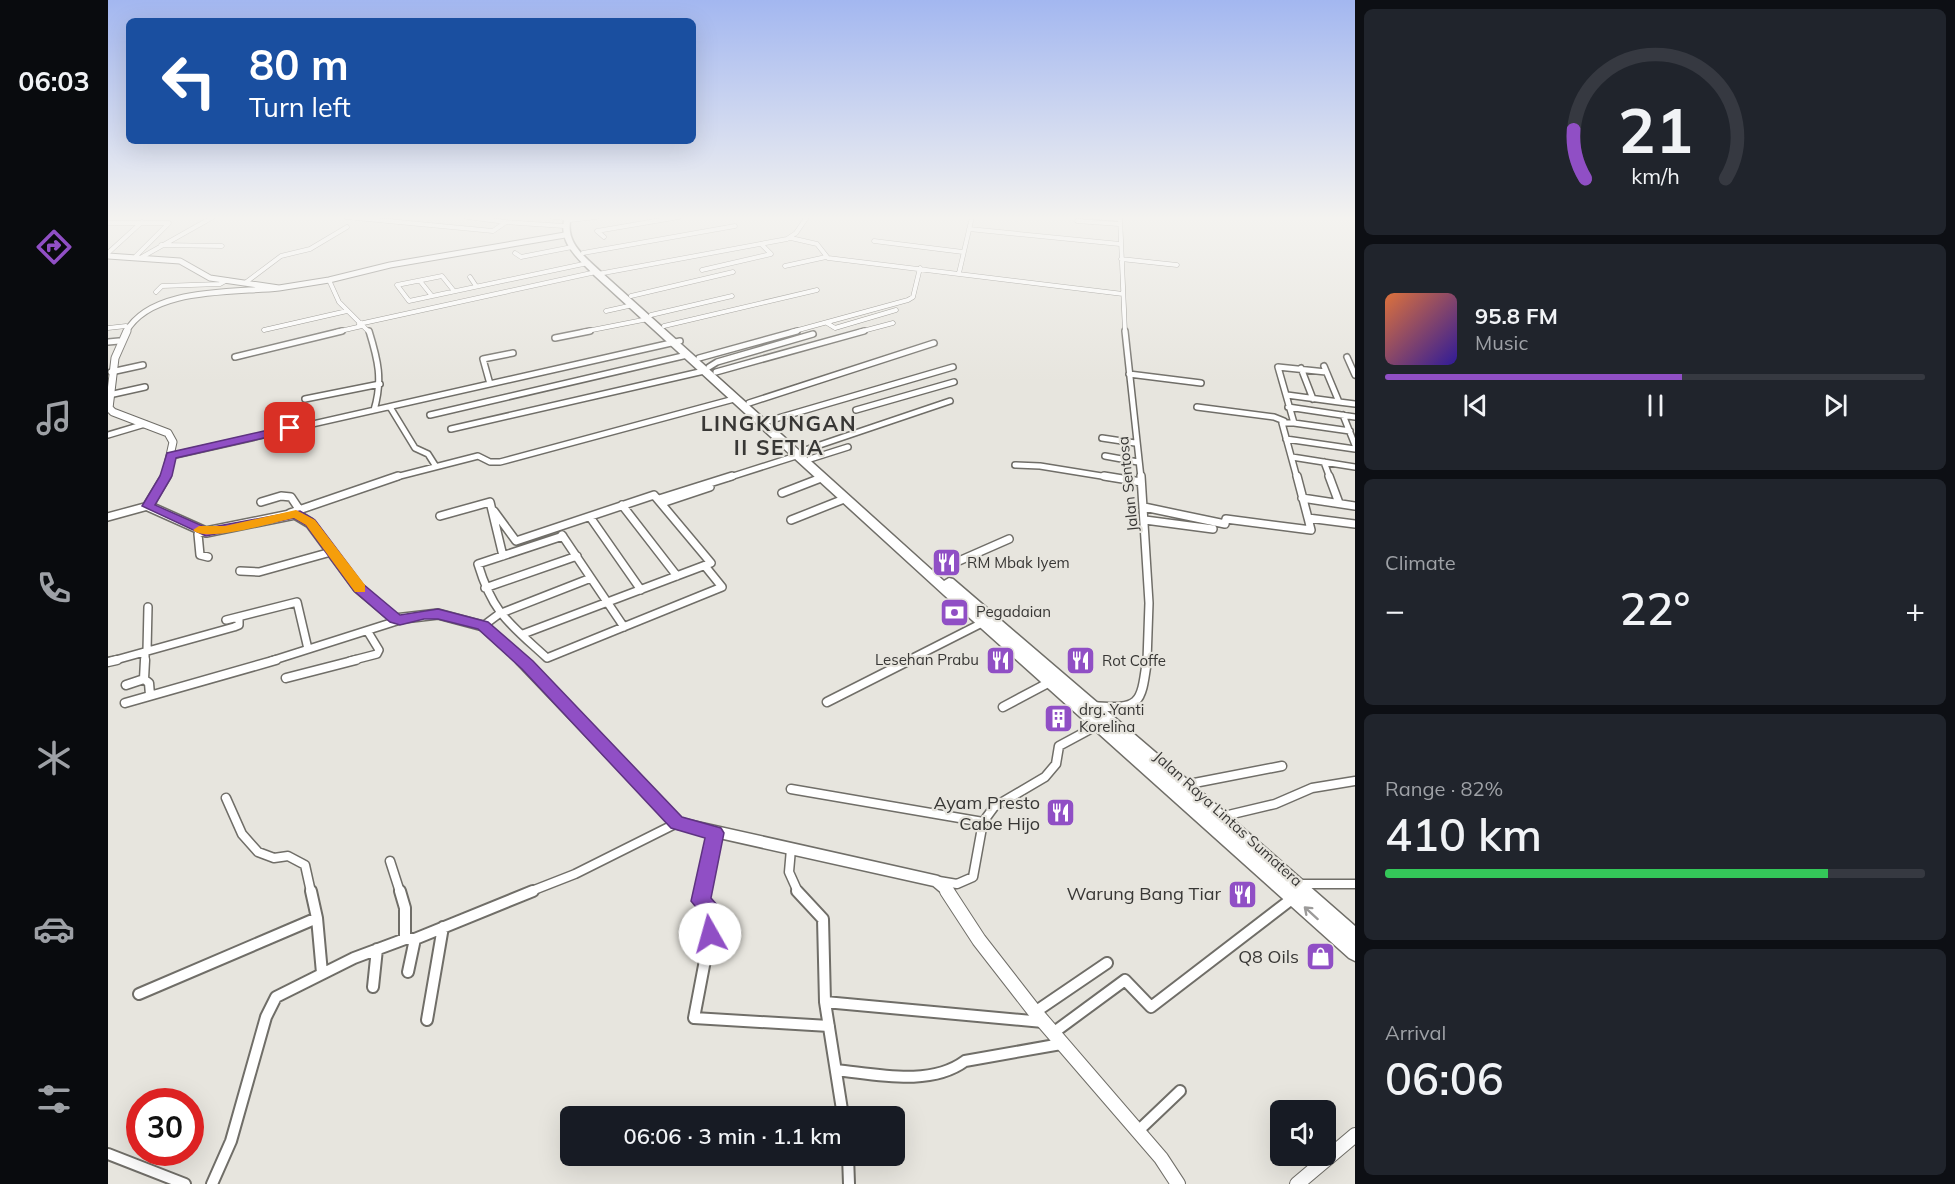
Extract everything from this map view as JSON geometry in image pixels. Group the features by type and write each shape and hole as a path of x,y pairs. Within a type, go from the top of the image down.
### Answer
{"highway":[{"name":"Jalan Raya Lintas Sumatera","path":"599,272 693,357 749,403 844,499 1355,952"},
{"name":"Jalan Raya Lintas Sumatera","path":"650,317 664,326 676,342"},
{"name":"Jalan Raya Lintas Sumatera","path":"710,370 734,399 1093,706 1355,937"}],"street":[{"path":"199,272 205,276 279,288"},
{"path":"245,283 259,272"},
{"path":"148,506 166,476 173,442 168,433 111,411 108,402 113,342 126,326 165,300 279,288 361,272"},
{"path":"467,289 537,272"},
{"path":"454,291 443,276 397,285 409,301 558,272"},
{"path":"236,357 568,272"},
{"path":"606,311 632,300 733,272"},
{"path":"430,414 693,357 908,300 913,297 919,272"},
{"path":"953,272 1123,294"},
{"name":"Jalan Sentosa","path":"1093,706 1132,705 1138,702 1145,688 1150,625 1144,507 1135,443 1122,272"},
{"path":"470,277 476,286"},
{"path":"156,292 162,286 220,284 227,280"},
{"path":"329,280 347,311 369,331 380,368 380,384 374,410"},
{"path":"420,281 432,296"},
{"path":"664,326 817,290"},
{"path":"555,338 732,296"},
{"path":"827,322 835,328 896,309"},
{"path":"264,330 347,311"},
{"path":"451,429 710,370 893,323"},
{"path":"108,328 126,326"},
{"path":"710,370 717,362 813,334"},
{"path":"171,456 676,342"},
{"path":"749,403 933,343"},
{"path":"490,384 483,359 513,353"},
{"path":"1350,360 1355,375"},
{"path":"110,378 143,365"},
{"path":"768,421 953,367"},
{"path":"1294,423 1278,367 1325,369 1339,402"},
{"path":"1301,368 1313,399"},
{"path":"1129,374 1201,383"},
{"path":"856,410 954,382"},
{"path":"305,399 380,384"},
{"path":"109,395 145,387"},
{"path":"1287,395 1355,404"},
{"path":"108,517 148,506 202,532 225,530 295,511 435,465 478,456 490,462 500,462 734,399"},
{"path":"802,455 859,431 903,420 950,401"},
{"path":"390,407 415,448 428,454 435,465"},
{"path":"1197,407 1274,417 1294,423 1350,431"},
{"path":"1288,407 1355,417"},
{"path":"1286,439 1355,447 1343,415"},
{"path":"1144,507 1225,524 1226,519 1311,530 1286,439 1284,421"},
{"path":"108,435 145,424"},
{"path":"1102,438 1135,443"},
{"path":"661,501 756,471 762,466 802,455 848,447"},
{"path":"1105,456 1138,462"},
{"path":"1292,457 1355,467"},
{"path":"1324,462 1339,503"},
{"path":"1015,465 1040,466 1141,482"},
{"path":"782,493 821,478"},
{"path":"441,516 489,502 516,541 654,495 711,563 523,634"},
{"path":"261,502 281,496 291,497 295,511 310,523 358,588 400,620"},
{"path":"1302,498 1355,506"},
{"path":"791,520 844,499"},
{"path":"622,505 677,576"},
{"path":"494,511 503,556"},
{"path":"590,517 641,590"},
{"path":"1308,518 1355,524"},
{"path":"1145,520 1213,529"},
{"path":"556,528 624,627"},
{"path":"202,532 198,534 200,552 201,555 208,557"},
{"path":"563,536 478,564 485,588 499,614 547,658 722,588 705,566"},
{"path":"936,572 1009,539"},
{"path":"240,571 259,572 331,552"},
{"path":"485,588 577,556"},
{"path":"483,626 499,614 591,578"},
{"path":"225,620 297,602 308,649"},
{"path":"148,607 144,679 149,685 150,695"},
{"path":"125,703 368,632 400,620 424,614 438,614 483,626 527,665 677,823 957,884 973,877 983,822 994,807 1045,777 1056,764 1059,746 1098,724"},
{"path":"108,662 234,627 239,625 239,617"},
{"path":"827,702 982,623"},
{"path":"286,678 377,654 379,650 368,632"},
{"path":"126,685 144,679"},
{"path":"1003,707 1050,682"},
{"path":"1078,707 1093,706"},
{"path":"1184,785 1282,766"},
{"path":"1220,817 1275,804 1312,788 1355,781"},
{"path":"791,789 983,822"},
{"path":"226,798 242,834 258,852 274,858 288,856 305,865 317,918 322,974"},
{"path":"212,1184 231,1141 272,1002 282,993 377,950 442,927 574,874 677,823"},
{"path":"715,833 700,901 714,913 694,1018 829,1026"},
{"path":"791,849 788,863 791,886 824,918 825,1002 841,1106"},
{"path":"390,861 405,908 410,939 408,972"},
{"path":"936,880 953,896 979,940 1035,1012 1138,1131 1178,1184"},
{"path":"1295,884 1355,884"},
{"path":"1053,1033 1125,980 1150,1007 1294,897"},
{"path":"139,994 317,918"},
{"path":"427,1020 442,927"},
{"path":"373,987 377,950"},
{"path":"1035,1012 1107,963"},
{"path":"825,1002 1043,1022"},
{"path":"836,1070 933,1076 958,1069 965,1061 1063,1044"},
{"path":"1138,1131 1180,1091"},
{"path":"1297,1184 1355,1135"},
{"path":"108,1154 184,1184"},
{"path":"848,1166 849,1184"}],"slow traffic":[{"path":"199,530 206,532 225,530 290,513 296,514 310,523 360,589"}],"place":[{"name":"RM Mbak Iyem","path":"946,563"},
{"name":"Pegadaian","path":"955,612"},
{"name":"Lesehan Prabu","path":"1000,660"},
{"name":"Rot Coffe","path":"1081,661"},
{"name":"drg. Yanti Korelina","path":"1058,719"},
{"name":"Ayam Presto Cabe Hijo","path":"1061,813"},
{"name":"Warung Bang Tiar","path":"1242,894"},
{"name":"Q8 Oils","path":"1320,957"}],"district":[{"name":"LINGKUNGAN II SETIA","path":"779,436"}],"route":[{"path":"290,428 171,456 166,476 148,506 202,532 225,530 290,513 296,514 310,523 358,588 395,619 438,614 483,626 527,665 677,823 715,833 700,901 714,913 710,934"}]}
